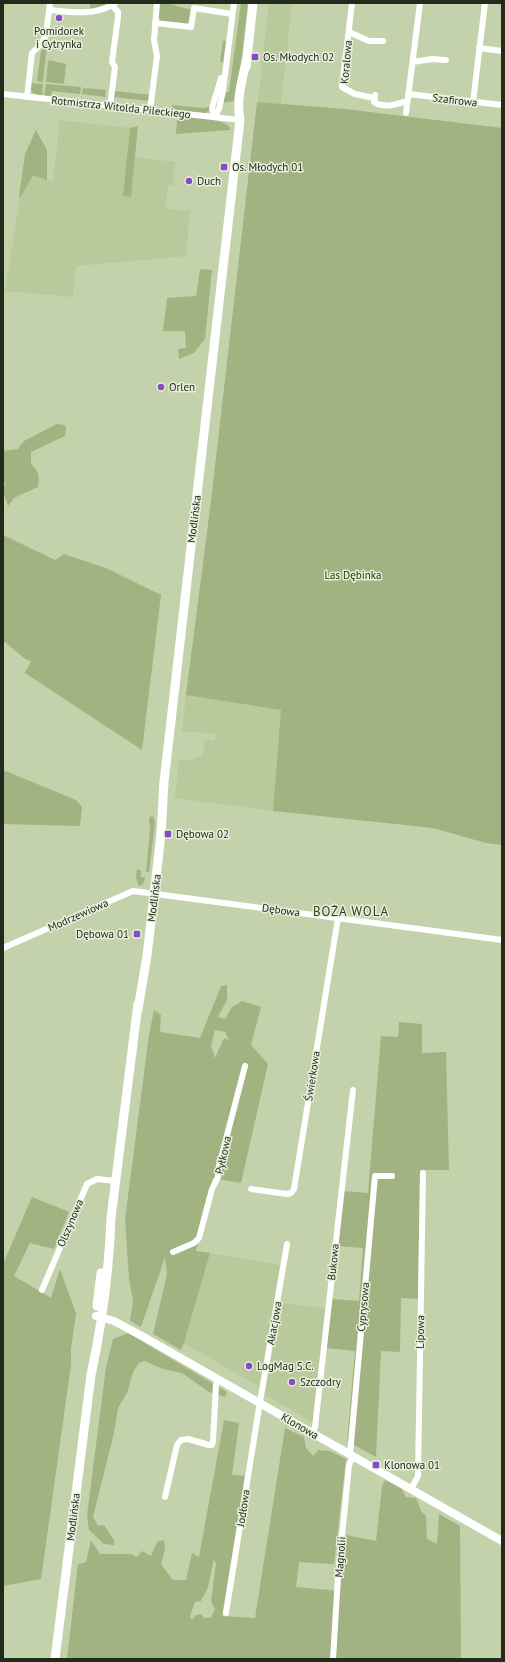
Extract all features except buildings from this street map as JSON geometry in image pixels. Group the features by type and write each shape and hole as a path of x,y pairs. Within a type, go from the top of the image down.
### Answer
{"main road":[{"name":"Modlińska","path":"55,1659 91,1375 99,1340 98,1316 104,1250 111,1218 138,1009 146,969 152,892 163,812 164,786 240,120 245,101 246,62 253,3"}],"street":[{"path":"150,110 157,56 154,40 157,3"},
{"path":"214,117 220,103 234,3"},
{"name":"Koralowa","path":"352,3 342,87 355,94 374,96 374,102 380,105 397,104 408,101"},
{"path":"406,113 420,3"},
{"path":"473,102 485,3"},
{"path":"27,97 32,53 35,48 42,43 46,35 49,6 82,14 105,9 113,4 118,12 118,17 112,62 115,67 110,106"},
{"path":"155,23 191,27 194,8 232,14"},
{"path":"349,32 368,41 383,41"},
{"path":"479,48 502,51"},
{"path":"413,62 432,59 446,60"},
{"name":"Rotmistrza Witolda Pileckiego","path":"3,94 240,120"},
{"name":"Szafirowa","path":"408,94 502,105"},
{"name":"Modrzewiowa","path":"3,948 133,891 152,892"},
{"name":"Dębowa","path":"152,892 502,940"},
{"name":"Świerkowa","path":"251,1189 287,1194 291,1193 294,1189 338,918"},
{"name":"Pyłkowa","path":"173,1252 194,1244 200,1233 212,1189 218,1177 219,1166 245,1066"},
{"name":"Bukowa","path":"312,1432 315,1427 352,1090"},
{"name":"Lipowa","path":"411,1489 418,1476 423,1173"},
{"name":"Cyprysowa","path":"351,1455 375,1176 392,1176"},
{"name":"Olszynowa","path":"42,1290 87,1184 97,1179 116,1181"},
{"name":"Akacjowa","path":"260,1403 287,1244"},
{"name":"Klonowa","path":"98,1316 121,1324 502,1541"},
{"path":"166,1497 177,1445 182,1440 212,1445 216,1385 218,1379"},
{"name":"Jodłowa","path":"226,1613 260,1403"},
{"name":"Magnolii","path":"334,1659 342,1524 351,1455"}],"shaded area":[{"path":"269,3 292,3 281,104 258,102"},
{"path":"60,120 130,128 123,196 131,196 135,157 175,162 173,186 168,185 165,209 190,211 187,256 76,266 73,297 5,291 20,198 33,174 53,181"},
{"path":"186,695 281,710 273,811 175,798 179,759 194,761 195,757 202,757 205,740 215,740 215,734 182,731"},
{"path":"210,1253 281,1265 260,1387 184,1343"},
{"path":"280,1303 327,1308 314,1423 264,1394"}],"green space":[{"path":"90,3 107,3 106,7 90,11"},
{"path":"159,3 166,3 192,10 191,21 189,20 188,25 159,22 160,18 157,18"},
{"path":"241,3 248,3 237,97 235,96 234,101 222,103 224,92 229,92"},
{"path":"223,41 226,41 223,62 220,62"},
{"path":"47,45 43,82 37,81 41,51"},
{"path":"50,60 66,64 64,84 46,82 48,61"},
{"path":"31,83 43,84 42,96 33,93 31,90"},
{"path":"46,84 81,87 80,94 52,91 51,97 44,96"},
{"path":"83,88 106,90 105,97 82,94"},
{"path":"114,91 151,95 150,101 113,97"},
{"name":"Las Dębinka","path":"257,102 345,109 502,128 502,845 486,843 433,828 273,811 281,710 186,695 211,501"},
{"path":"211,104 209,111 205,113 171,109 172,105 204,108"},
{"path":"182,117 217,120 228,126 231,130 176,134 177,120"},
{"path":"138,126 131,197 123,196 130,128"},
{"path":"36,130 47,150 47,180 33,175 20,198 19,196 25,154"},
{"path":"200,269 212,270 205,339 194,353 179,359 178,349 186,348 185,331 163,331 167,298 196,296"},
{"path":"57,424 65,425 65,436 31,452 31,464 36,469 38,474 38,487 14,498 8,506 3,491 5,483 3,481 3,451 18,449 24,441"},
{"path":"3,535 55,560 64,554 106,568 161,595 142,750 25,673 31,661 25,659 5,642 3,644"},
{"path":"3,770 76,800 82,807 80,826 3,824"},
{"path":"151,816 154,817 155,824 149,872 146,872 150,830 149,819"},
{"path":"137,869 141,871 141,877 145,877 146,875 143,884 139,886 136,878"},
{"path":"227,985 227,1000 218,1017 225,1019 232,1007 242,1001 261,1007 251,1045 268,1064 241,1183 213,1178 196,1251 210,1253 181,1350 153,1334 167,1274 165,1257 141,1327 130,1321 133,1301 129,1279 125,1219 149,1035 154,1010 161,1015 160,1032 200,1038 221,986","holes":["215,1030 225,1032 229,1040 224,1038 215,1058 211,1046"]},
{"path":"399,1022 422,1024 422,1053 446,1052 449,1170 420,1170 418,1299 401,1298 400,1352 381,1351 376,1457 347,1441 355,1351 326,1348 331,1299 359,1301 363,1248 337,1246 343,1191 368,1193 381,1036 398,1037"},
{"path":"32,1197 69,1212 54,1249 30,1243 14,1276 51,1298 60,1269 76,1313 71,1349 71,1365 41,1579 3,1586 3,1264"},
{"path":"128,1333 227,1392 225,1397 209,1392 182,1373 163,1369 145,1361 139,1363 133,1372 127,1393 118,1408 114,1433 93,1517 98,1526 104,1525 114,1540 114,1545 104,1544 89,1530 87,1515 106,1367 113,1339"},
{"path":"224,1420 239,1423 232,1475 245,1476 222,1616 255,1618 285,1428 304,1437 306,1448 313,1456 318,1450 330,1451 346,1459 334,1564 299,1562 296,1587 340,1591 346,1535 376,1541 382,1486 385,1480 402,1489 406,1497 416,1498 421,1511 426,1516 427,1539 437,1544 439,1514 460,1526 461,1659 67,1659 78,1564 86,1562 91,1540 100,1554 131,1554 137,1557 142,1551 151,1556 157,1542 164,1540 165,1549 161,1564 173,1580 186,1580 192,1553 199,1557","holes":["214,1559 216,1564 211,1601 215,1609 211,1618 204,1618 201,1614 196,1615 192,1620 190,1616 195,1602 201,1601 208,1587"]}],"place":[{"name":"Pomidorek i Cytrynka","path":"59,18"},
{"name":"Os. Młodych 02","path":"255,57"},
{"name":"Os. Młodych 01","path":"224,167"},
{"name":"Duch","path":"189,181"},
{"name":"Orlen","path":"161,387"},
{"name":"Dębowa 02","path":"168,834"},
{"name":"Dębowa 01","path":"137,934"},
{"name":"LogMag S.C.","path":"249,1366"},
{"name":"Szczodry","path":"292,1382"},
{"name":"Klonowa 01","path":"376,1465"}],"district":[{"name":"BOŻA WOLA","path":"351,911"}]}
